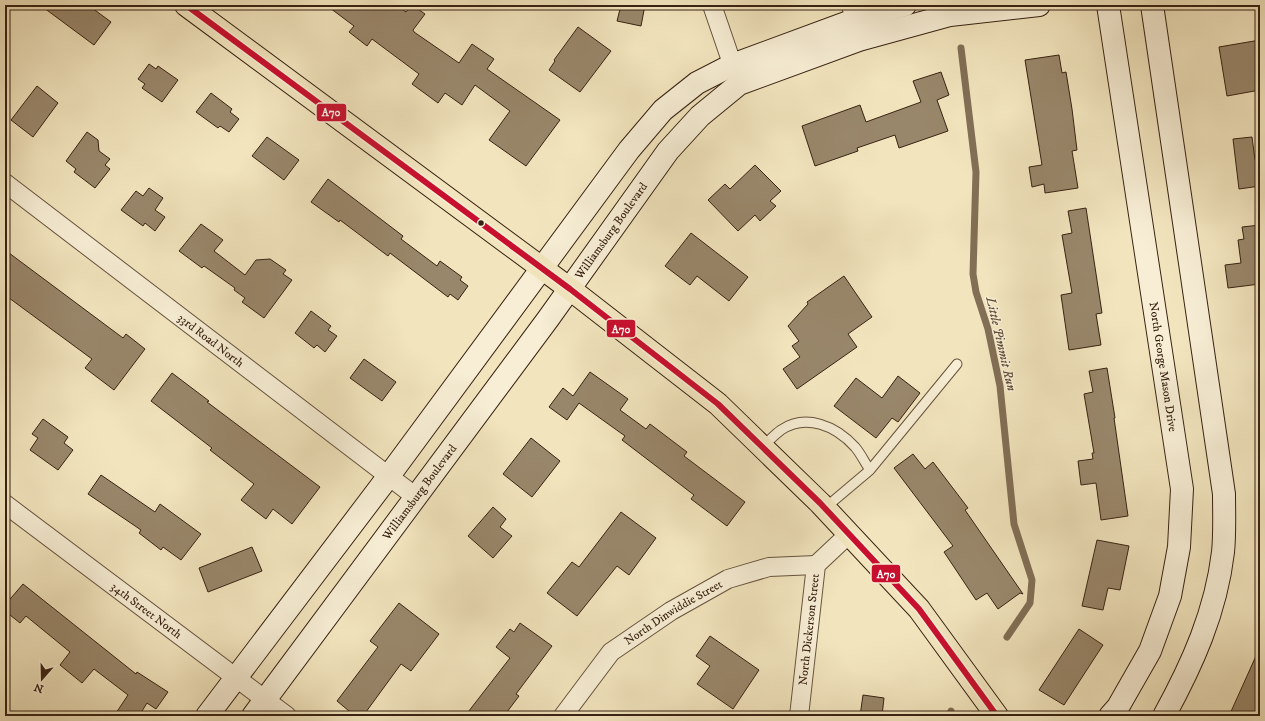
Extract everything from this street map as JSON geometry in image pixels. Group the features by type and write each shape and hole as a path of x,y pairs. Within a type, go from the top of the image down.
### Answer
{"main road":[{"path":"186,5 543,268 718,404 825,508 919,609 997,716"},
{"name":"Williamsburg Boulevard","path":"207,716 388,477 629,150 663,110 697,83 736,75 855,22 905,5"},
{"name":"Williamsburg Boulevard","path":"855,22 950,15 1039,5"},
{"name":"North George Mason Drive","path":"1108,5 1182,489 1179,547 1170,596 1150,651 1118,707 1110,716"},
{"path":"1152,5 1224,494 1222,552 1211,611 1187,675 1164,716"},
{"name":"Williamsburg Boulevard","path":"259,708 570,289 668,151 736,75"}],"street":[{"path":"712,5 736,75"},
{"name":"33rd Road North","path":"5,183 416,498"},
{"name":"34th Street North","path":"5,504 235,678 259,708 287,716"},
{"name":"North Dickerson Street","path":"799,716 816,565 849,534"},
{"name":"North Dinwiddie Street","path":"563,716 611,652 671,611 728,579 769,567 816,565"}],"lane":[{"path":"825,508 870,470 957,364"},
{"path":"762,447 781,430 798,422 817,422 839,433 855,447 870,470"}],"building":[{"path":"40,5 88,5 111,22 94,45"},
{"path":"326,5 396,5 406,12 412,5 425,14 413,30 414,32 459,63 472,44 494,59 487,69 560,120 526,166 489,140 510,111 475,85 462,105 445,93 438,103 412,84 419,74 372,39 367,46 349,32 354,26"},
{"path":"621,5 645,5 641,26 617,21"},
{"path":"578,27 611,51 580,92 549,70 555,61 554,60"},
{"path":"1260,40 1260,90 1227,96 1219,47"},
{"path":"1059,55 1062,73 1066,72 1072,109 1077,150 1072,151 1078,188 1045,193 1044,184 1032,187 1029,167 1042,165 1025,60"},
{"path":"149,64 156,69 158,66 178,80 162,102 142,88 145,84 138,79"},
{"path":"941,72 949,95 937,100 948,131 899,148 895,135 857,148 858,151 815,166 802,126 860,105 866,122 921,102 913,81"},
{"path":"37,86 58,103 33,137 11,120"},
{"path":"211,93 232,109 230,112 239,119 229,132 220,126 218,128 196,112"},
{"path":"87,132 98,140 99,151 110,159 105,165 110,169 95,188 74,172 76,169 66,161"},
{"path":"267,137 299,160 284,180 252,156"},
{"path":"1252,137 1255,160 1260,160 1260,186 1239,189 1233,139"},
{"path":"755,165 781,191 770,201 776,206 760,221 755,215 738,231 708,200 725,184 730,189"},
{"path":"328,179 403,236 401,239 437,266 440,261 462,277 460,280 468,286 458,300 450,294 448,297 390,253 388,256 340,220 339,222 311,202"},
{"path":"149,188 163,198 155,210 165,217 155,231 145,223 143,226 121,210 136,191 143,196"},
{"path":"1086,208 1102,313 1096,314 1101,345 1069,350 1061,295 1072,293 1062,235 1072,233 1068,211"},
{"path":"201,224 223,240 214,251 245,275 256,260 270,259 286,270 283,274 292,280 264,318 242,302 245,298 234,290 235,288 204,266 202,268 179,251"},
{"path":"1260,225 1260,284 1228,288 1225,265 1241,263 1238,240 1244,239 1242,227"},
{"path":"691,233 748,277 729,301 697,276 690,285 665,266"},
{"path":"5,250 123,338 126,334 145,349 114,390 85,368 92,359 5,295"},
{"path":"844,276 872,317 848,334 857,347 797,389 783,369 800,357 792,346 799,341 788,326 808,304 807,302"},
{"path":"311,311 331,326 328,330 337,336 325,352 317,345 314,348 295,333"},
{"path":"364,359 396,382 382,401 350,378"},
{"path":"1107,368 1128,516 1101,520 1096,483 1081,485 1078,461 1093,459 1092,453 1094,453 1084,394 1093,392 1089,371"},
{"path":"590,372 628,399 620,410 646,429 650,424 687,452 684,456 745,502 727,526 691,499 694,495 622,440 625,436 579,403 567,420 549,407 563,388 573,396"},
{"path":"172,373 209,401 207,402 320,487 292,524 273,509 266,519 241,500 254,484 210,450 212,448 151,401"},
{"path":"898,376 920,393 898,422 892,418 876,438 834,406 856,378 882,398"},
{"path":"43,419 68,437 64,443 73,450 58,470 30,450 38,438 32,434"},
{"path":"531,438 560,461 532,497 503,474"},
{"path":"913,454 925,469 933,462 968,508 965,510 1023,594 1020,593 998,609 987,593 976,600 944,552 953,546 894,468"},
{"path":"101,475 155,512 160,504 201,534 181,560 163,547 161,550 139,533 141,530 88,494"},
{"path":"493,507 506,519 500,527 512,536 493,558 468,536"},
{"path":"621,512 656,538 629,575 617,566 577,616 547,593 572,562 579,567"},
{"path":"1097,540 1129,546 1120,590 1108,588 1103,610 1082,606"},
{"path":"252,547 262,571 208,592 199,568"},
{"path":"23,584 136,674 137,672 168,692 156,709 147,703 139,716 114,716 128,695 94,669 82,683 60,665 70,652 26,616 20,623 5,611 5,605"},
{"path":"399,603 439,634 411,671 401,664 363,716 355,716 337,701 378,647 370,641"},
{"path":"520,623 552,646 516,694 519,696 504,716 465,716 510,658 496,647 510,629 514,632"},
{"path":"1079,629 1103,645 1064,705 1039,690"},
{"path":"710,636 759,670 733,709 697,684 710,666 696,656"},
{"path":"1260,647 1260,716 1229,716"},
{"path":"863,695 884,698 882,716 860,716"}],"waterway":[{"name":"Little Pimmit Run","path":"961,48 976,172 973,274 976,292 988,329 1000,386 1014,524 1032,580 1030,603 1007,637"},
{"name":"Little Pimmit Run","path":"949,716 951,711"}],"transit line":[{"name":"A70","path":"186,5 570,289 718,404 820,503 919,609 997,716"}]}
